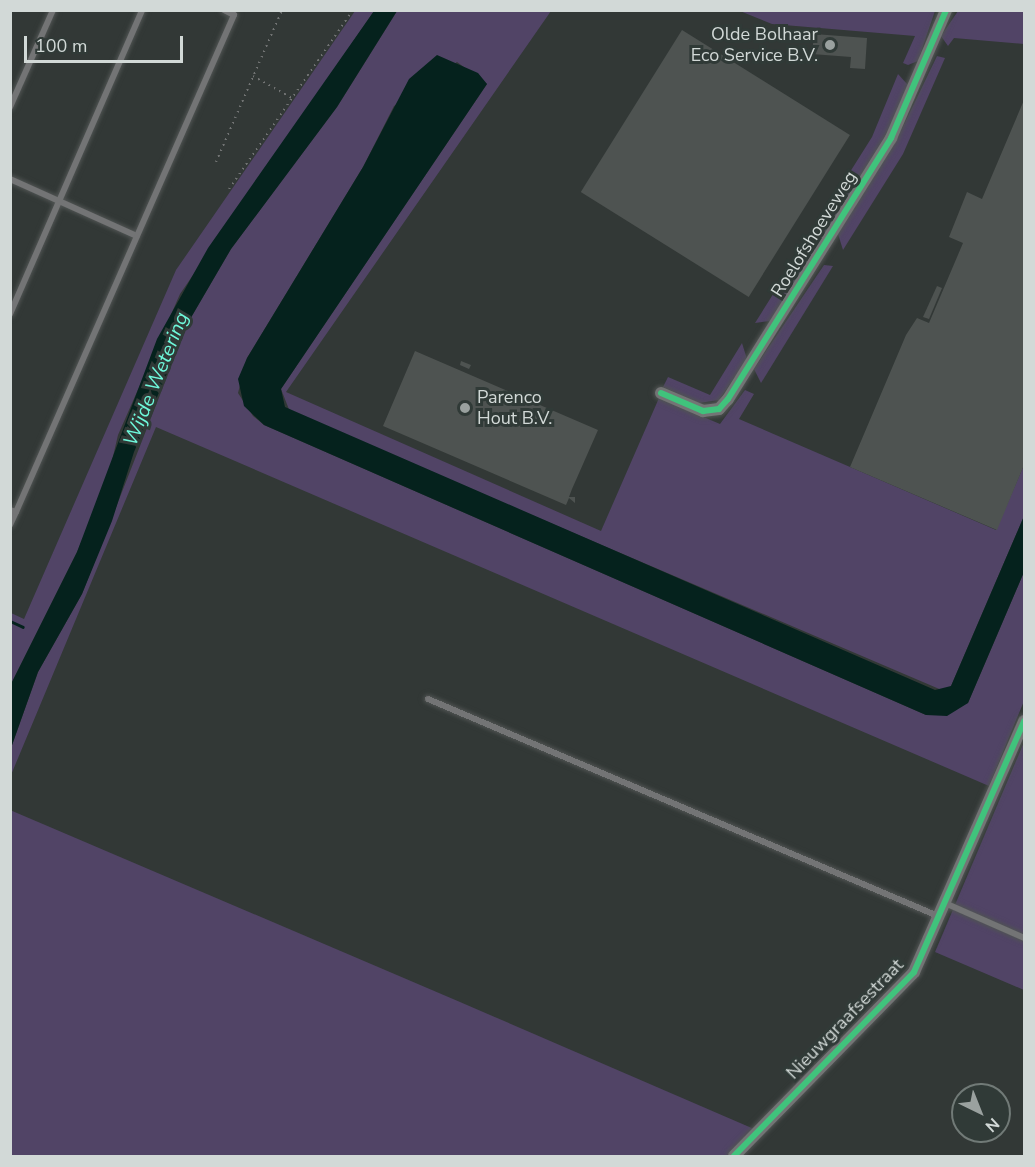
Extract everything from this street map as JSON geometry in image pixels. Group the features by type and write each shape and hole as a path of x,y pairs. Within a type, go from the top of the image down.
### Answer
{"street":[{"name":"Roelofshoeveweg","path":"661,393 703,411 719,409 728,399 891,138 946,10"},
{"name":"Nieuwgraafsestraat","path":"734,1156 914,972 942,918 1024,721"}],"lane":[{"path":"10,107 53,10"},
{"path":"10,314 142,10"},
{"path":"10,525 13,511 234,15 224,10"},
{"path":"10,179 137,236"},
{"path":"428,699 942,918"},
{"path":"947,904 1024,938"}],"path":[{"path":"216,162 282,10"},
{"path":"292,10 296,12"},
{"path":"229,189 353,10"},
{"path":"254,76 292,98"}],"shaded area":[{"path":"355,11 374,11 180,294 118,435 108,478 77,552 11,684 11,613 24,619 176,270"},
{"path":"397,11 551,11 286,392 601,531 659,398 720,424 745,390 754,394 739,419 996,530 1024,465 1024,516 951,686 944,691 290,412 281,389 487,84 457,62 394,106 363,167 247,358 238,393 253,416 264,425 926,715 968,703 1024,572 1024,701 989,786 156,427 11,775 11,748 38,672 82,594 189,321 231,249 337,107"},
{"path":"740,11 935,11 918,61 908,65 903,63 915,36 772,24"},
{"path":"958,11 1024,11 1024,44 954,38 948,46 941,36"},
{"path":"937,56 945,58 903,154 843,250 838,234 895,143"},
{"path":"898,74 908,85 887,133 770,321 755,323 872,137"},
{"path":"824,265 833,266 761,383 754,369"},
{"path":"742,343 747,359 719,400 699,403 663,387 668,377 710,395"},
{"path":"1024,742 1024,990 935,952"},
{"path":"10,810 754,1129 728,1156 11,1156"}],"water":[{"name":"Wijde Wetering","path":"374,11 397,11 337,107 231,249 189,321 134,452 112,521 82,594 38,672 11,748 11,684 77,552 157,339 208,248"},
{"path":"437,55 478,73 487,84 281,389 285,407 935,690 951,686 1024,516 1024,572 968,703 947,716 926,715 264,425 244,406 238,379 247,358 363,167 409,79"}],"building":[{"path":"682,30 850,135 749,297 581,192"},
{"path":"814,34 867,38 865,69 850,68 851,57 812,54"},
{"path":"1024,100 1024,465 997,530 850,467 906,335 917,318 929,323 963,243 949,237 967,192 982,199"},
{"path":"937,286 942,288 929,319 923,317"},
{"path":"415,351 598,430 569,497 575,497 575,503 569,498 566,505 383,426"},
{"path":"461,361 471,365 469,369 460,365"}],"waterway":[{"path":"10,621 23,627"}],"cycle path":[{"path":"661,393 703,411 719,409 728,399 891,138 946,10"},
{"path":"734,1156 914,972 1024,721"}],"place":[{"name":"Olde Bolhaar Eco Service B.V.","path":"830,45"},
{"name":"Parenco Hout B.V.","path":"465,408"}]}
